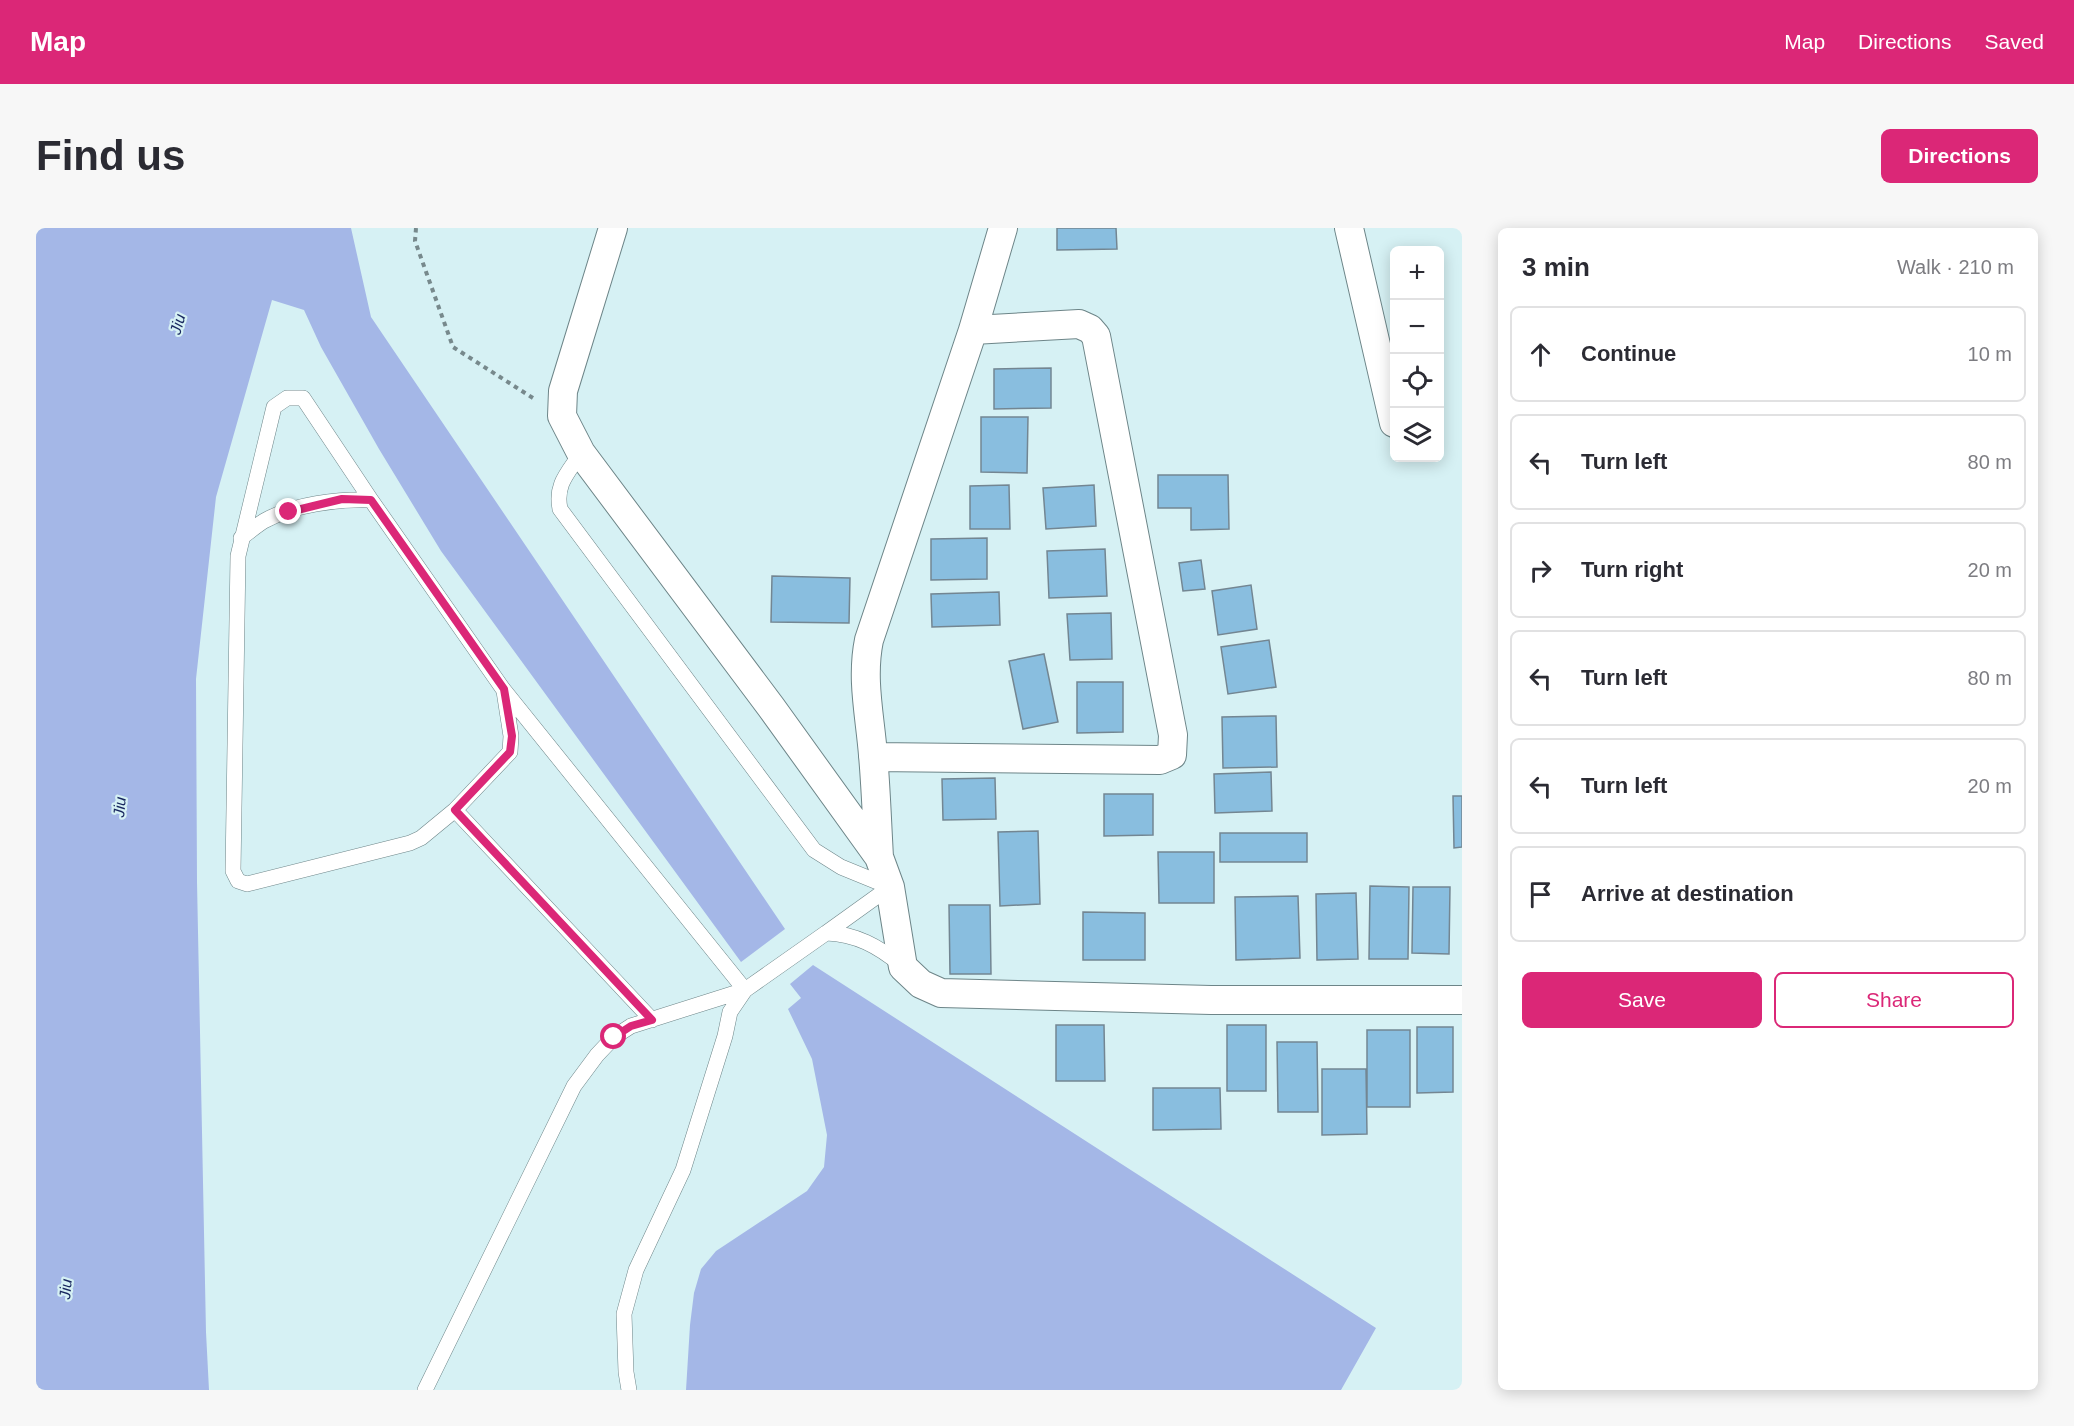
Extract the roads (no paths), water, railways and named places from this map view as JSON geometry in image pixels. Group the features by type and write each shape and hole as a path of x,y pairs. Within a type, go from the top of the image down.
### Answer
{"street":[{"path":"613,228 563,391 562,416 581,453 771,707 879,857 890,887 903,967 921,984 941,993 1211,1000 1462,1000"},
{"path":"879,857 873,757 865,682 865,661 869,640 973,330 1003,228"},
{"path":"1349,228 1391,408"},
{"path":"873,757 1160,760 1172,755 1173,735 1096,336 1090,329 1079,324 973,330"}],"lane":[{"path":"504,689 512,736 510,752 455,810 421,838 410,843 247,884 238,881 234,872 238,556 274,407 287,398 303,398 371,500 504,689 745,990"},
{"path":"581,453 561,483 557,496 560,509 814,850 841,867 890,887"},
{"path":"241,538 266,520 289,512 342,499 371,500"},
{"path":"455,810 652,1020"},
{"path":"425,1390 574,1086 597,1055 614,1037 631,1026 745,990 890,887"},
{"path":"826,933 842,933 863,939 885,952 903,967"},
{"path":"629,1390 626,1372 624,1314 636,1270 683,1170 725,1036 730,1012 745,990"}],"water":[{"name":"Jiu","path":"36,228 351,228 371,317 785,929 741,962 441,551 321,347 304,310 272,300 216,497 196,679 197,882 209,1390 36,1390"},
{"path":"813,965 1376,1328 1341,1390 686,1390 690,1325 694,1293 701,1269 716,1251 807,1191 824,1167 827,1135 812,1059 788,1009 801,998 790,984"}]}
